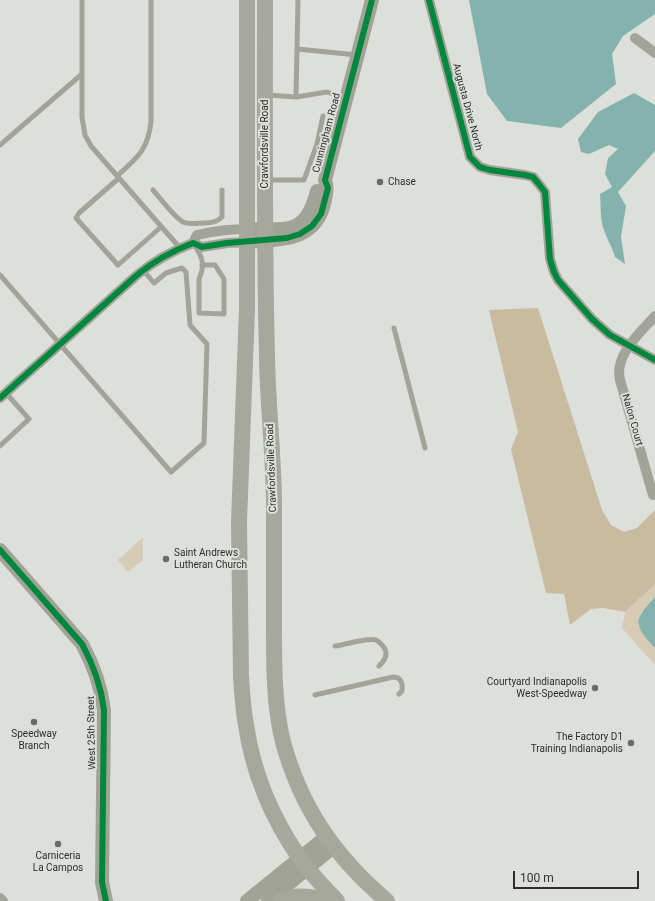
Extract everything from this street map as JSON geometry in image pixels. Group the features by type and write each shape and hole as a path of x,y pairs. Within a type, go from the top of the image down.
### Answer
{"main road":[{"name":"Crawfordsville Road","path":"247,0 247,340 239,522 241,676 243,701 246,724 257,772 276,817 304,863 337,901"},
{"name":"Crawfordsville Road","path":"265,0 267,361 274,497 275,695 283,741 296,782 308,808 330,842 357,874 387,901"},
{"path":"282,901 303,896 326,901"}],"street":[{"name":"Cunningham Road","path":"248,236 295,236 312,226 321,214 328,188 325,180 372,0"},
{"name":"Augusta Drive North","path":"429,0 470,157 480,167 490,170 525,175 538,183 545,192 550,259 557,277 598,325 610,335 655,360"},
{"path":"635,38 655,53"},
{"path":"3,396 143,270 159,259 180,248 193,244 202,247 227,243 248,236"},
{"name":"Nalon Court","path":"653,495 620,377 621,361 630,346 655,316"},
{"name":"West 25th Street","path":"0,550 82,644 97,676 104,710 102,882 106,901"},
{"path":"247,901 304,863 330,842"},
{"path":"268,901 304,863"},
{"path":"0,898 3,901"}],"lane":[{"path":"82,0 82,117 85,135 91,146 180,248"},
{"path":"151,0 150,136 145,148 136,159 79,213 76,218 118,265 161,227"},
{"path":"296,97 298,0"},
{"path":"297,49 358,55"},
{"path":"0,145 82,74"},
{"path":"265,94 296,97 327,92 346,99"},
{"path":"265,180 304,180 317,144 323,116"},
{"path":"317,144 334,147"},
{"path":"153,190 179,219 184,223 191,224 211,223 222,217 222,190"},
{"path":"193,244 202,257 199,279 199,313 224,314 224,279 215,265 202,265"},
{"path":"0,275 171,472 204,443 207,344 190,325 186,272 182,268 166,273 154,283 143,270"},
{"path":"394,328 425,448"},
{"path":"0,446 29,419 3,396"},
{"path":"335,646 374,640 378,641 386,651 385,660 379,666"},
{"path":"314,695 393,677 399,678 401,681 402,691 400,694"}],"shaded area":[{"path":"538,308 602,510 611,525 624,532 637,528 655,510 655,584 625,612 603,608 591,609 570,625 564,594 546,593 511,449 518,432 489,310"},
{"path":"143,537 143,560 128,572 118,560"},
{"path":"655,584 655,597 641,613 638,626 655,648 655,665 622,628 625,612"}],"water":[{"path":"469,0 655,0 655,14 623,36 612,54 616,84 561,128 507,121 487,94"},
{"path":"634,93 655,105 655,151 618,192 626,206 621,237 625,264 615,257 604,231 601,215 600,194 612,187 605,174 608,158 618,149 609,145 589,154 581,152 578,139 598,112"},
{"path":"655,597 655,648 643,633 638,622 643,612"}],"cycle path":[{"path":"0,398 137,275 150,265 178,249 193,243 202,247 227,243 287,238 300,234 312,226 321,214 328,188 325,180 372,0"},
{"path":"429,0 470,157 480,167 533,177 545,192 550,259 558,280 592,319 610,335 655,360"},
{"path":"0,550 82,644 99,684 104,710 102,882 106,901"}],"place":[{"name":"Chase","path":"380,182"},
{"name":"Saint Andrews Lutheran Church","path":"166,559"},
{"name":"Courtyard Indianapolis West-Speedway","path":"595,688"},
{"name":"Speedway Branch","path":"34,722"},
{"name":"The Factory D1 Training Indianapolis","path":"631,743"},
{"name":"Carniceria La Campos","path":"58,844"}]}
